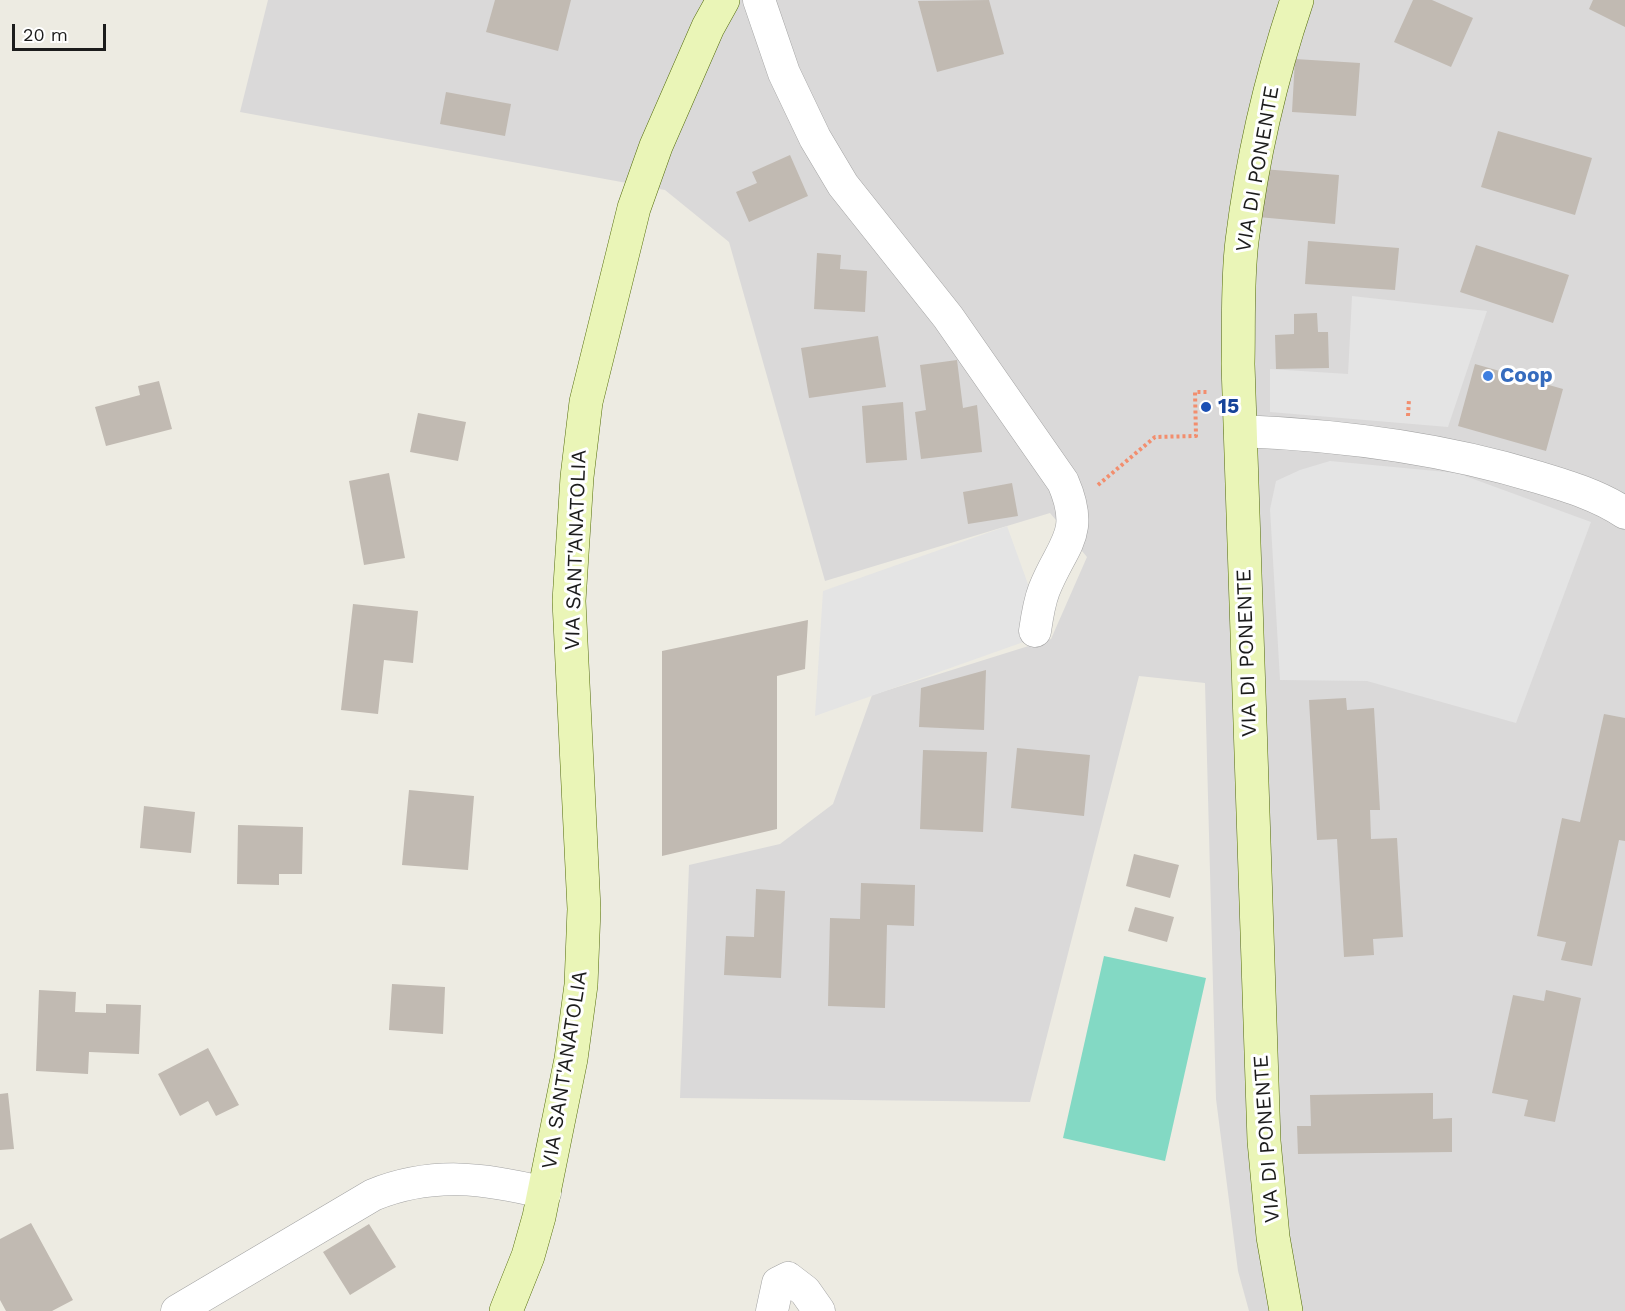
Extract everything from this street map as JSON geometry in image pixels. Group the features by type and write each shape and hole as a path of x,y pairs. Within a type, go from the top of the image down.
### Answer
{"main road":[{"name":"VIA SANT'ANATOLIA","path":"506,1311 534,1238 545,1193 574,1038 583,960 584,909 569,601 582,424 591,375 634,208 656,146 708,27 723,0"},
{"name":"VIA DI PONENTE","path":"1286,1311 1273,1237 1264,1141 1239,393 1241,257 1247,208 1275,75 1297,0"}],"street":[{"path":"759,0 784,74 833,170 864,216 927,290 983,365 1063,482 1072,508 1070,540 1044,591 1035,631"},
{"path":"1240,431 1311,436 1464,458 1583,492 1625,513"},
{"name":"VIA SANT'ANATOLIA","path":"177,1311 358,1203 400,1184 427,1179 463,1178 493,1180 545,1193"},
{"path":"772,1311 778,1283 788,1278 805,1291 819,1311"}],"path":[{"path":"1072,508 1155,437 1196,436 1195,392 1239,393"}],"shaded area":[{"path":"268,0 1625,0 1625,1311 1249,1311 1238,1271 1216,1099 1205,683 1139,676 1030,1102 680,1098 689,865 780,844 833,804 872,695 1051,639 1087,557 1050,513 825,581 729,242 665,190 240,112"},
{"path":"1352,296 1487,311 1448,427 1270,412 1270,369 1348,374"},
{"path":"1330,461 1457,473 1591,522 1516,723 1367,681 1280,680 1270,509 1276,481 1300,470"},
{"path":"1007,526 1046,634 815,716 823,591"}],"green space":[{"path":"1104,956 1206,978 1165,1161 1063,1138"}],"building":[{"path":"495,0 571,0 558,51 486,32"},
{"path":"989,0 1004,54 937,72 918,1"},
{"path":"1413,0 1432,0 1473,18 1451,67 1394,42"},
{"path":"1593,0 1625,0 1625,27 1589,9"},
{"path":"1295,59 1360,63 1356,116 1292,112"},
{"path":"446,92 511,104 505,136 440,124"},
{"path":"1498,131 1592,158 1575,215 1481,187"},
{"path":"790,155 808,196 749,222 736,192 757,183 752,172"},
{"path":"1262,169 1339,175 1335,224 1258,217"},
{"path":"1308,241 1399,248 1395,290 1305,284"},
{"path":"1476,245 1569,275 1553,323 1460,292"},
{"path":"817,253 841,255 840,269 867,271 865,312 814,309"},
{"path":"1317,313 1318,332 1328,332 1329,368 1276,369 1275,335 1294,334 1294,314"},
{"path":"878,336 886,387 809,398 801,348"},
{"path":"957,360 963,408 977,405 982,452 921,459 915,412 926,410 920,365"},
{"path":"1475,364 1563,389 1546,451 1458,426"},
{"path":"159,381 172,429 106,446 95,407 140,395 138,386"},
{"path":"903,402 907,460 866,463 862,406"},
{"path":"418,413 466,422 458,461 410,452"},
{"path":"389,473 405,558 364,565 349,481"},
{"path":"1012,483 1018,516 968,524 963,492"},
{"path":"353,604 418,611 413,663 384,660 378,714 341,710"},
{"path":"808,620 805,669 777,676 777,829 662,856 662,651"},
{"path":"986,670 984,730 919,727 921,688"},
{"path":"1346,698 1347,710 1374,708 1380,810 1370,810 1371,839 1397,838 1403,937 1373,939 1374,955 1344,957 1337,839 1317,840 1309,700"},
{"path":"1604,714 1625,718 1625,841 1619,840 1592,966 1561,960 1566,942 1537,936 1562,818 1580,822"},
{"path":"1017,748 1090,755 1084,816 1011,808"},
{"path":"923,750 987,752 983,832 920,829"},
{"path":"409,790 474,796 468,870 402,865"},
{"path":"144,806 195,812 191,853 140,848"},
{"path":"238,825 303,827 302,874 279,874 279,885 237,884"},
{"path":"1134,854 1179,865 1170,898 1126,886"},
{"path":"861,883 915,885 914,926 887,925 885,1008 828,1006 830,918 860,919"},
{"path":"756,889 785,891 781,978 724,975 726,936 754,937"},
{"path":"1135,907 1174,917 1167,942 1128,931"},
{"path":"392,984 445,987 443,1034 389,1030"},
{"path":"39,990 76,992 75,1012 106,1013 106,1004 141,1005 139,1054 89,1052 88,1074 36,1071"},
{"path":"1546,990 1581,998 1555,1122 1524,1116 1528,1100 1492,1093 1513,995 1544,1001"},
{"path":"208,1048 239,1105 216,1116 208,1101 180,1116 158,1074"},
{"path":"8,1093 14,1149 0,1150 0,1094"},
{"path":"1433,1093 1433,1119 1452,1118 1452,1152 1298,1154 1297,1126 1311,1126 1310,1095"},
{"path":"31,1223 73,1300 52,1311 6,1311 0,1300 0,1239"},
{"path":"369,1224 396,1267 350,1295 323,1252"}],"place":[{"name":"Coop","path":"1488,376"},
{"name":"15","path":"1206,407"}]}
